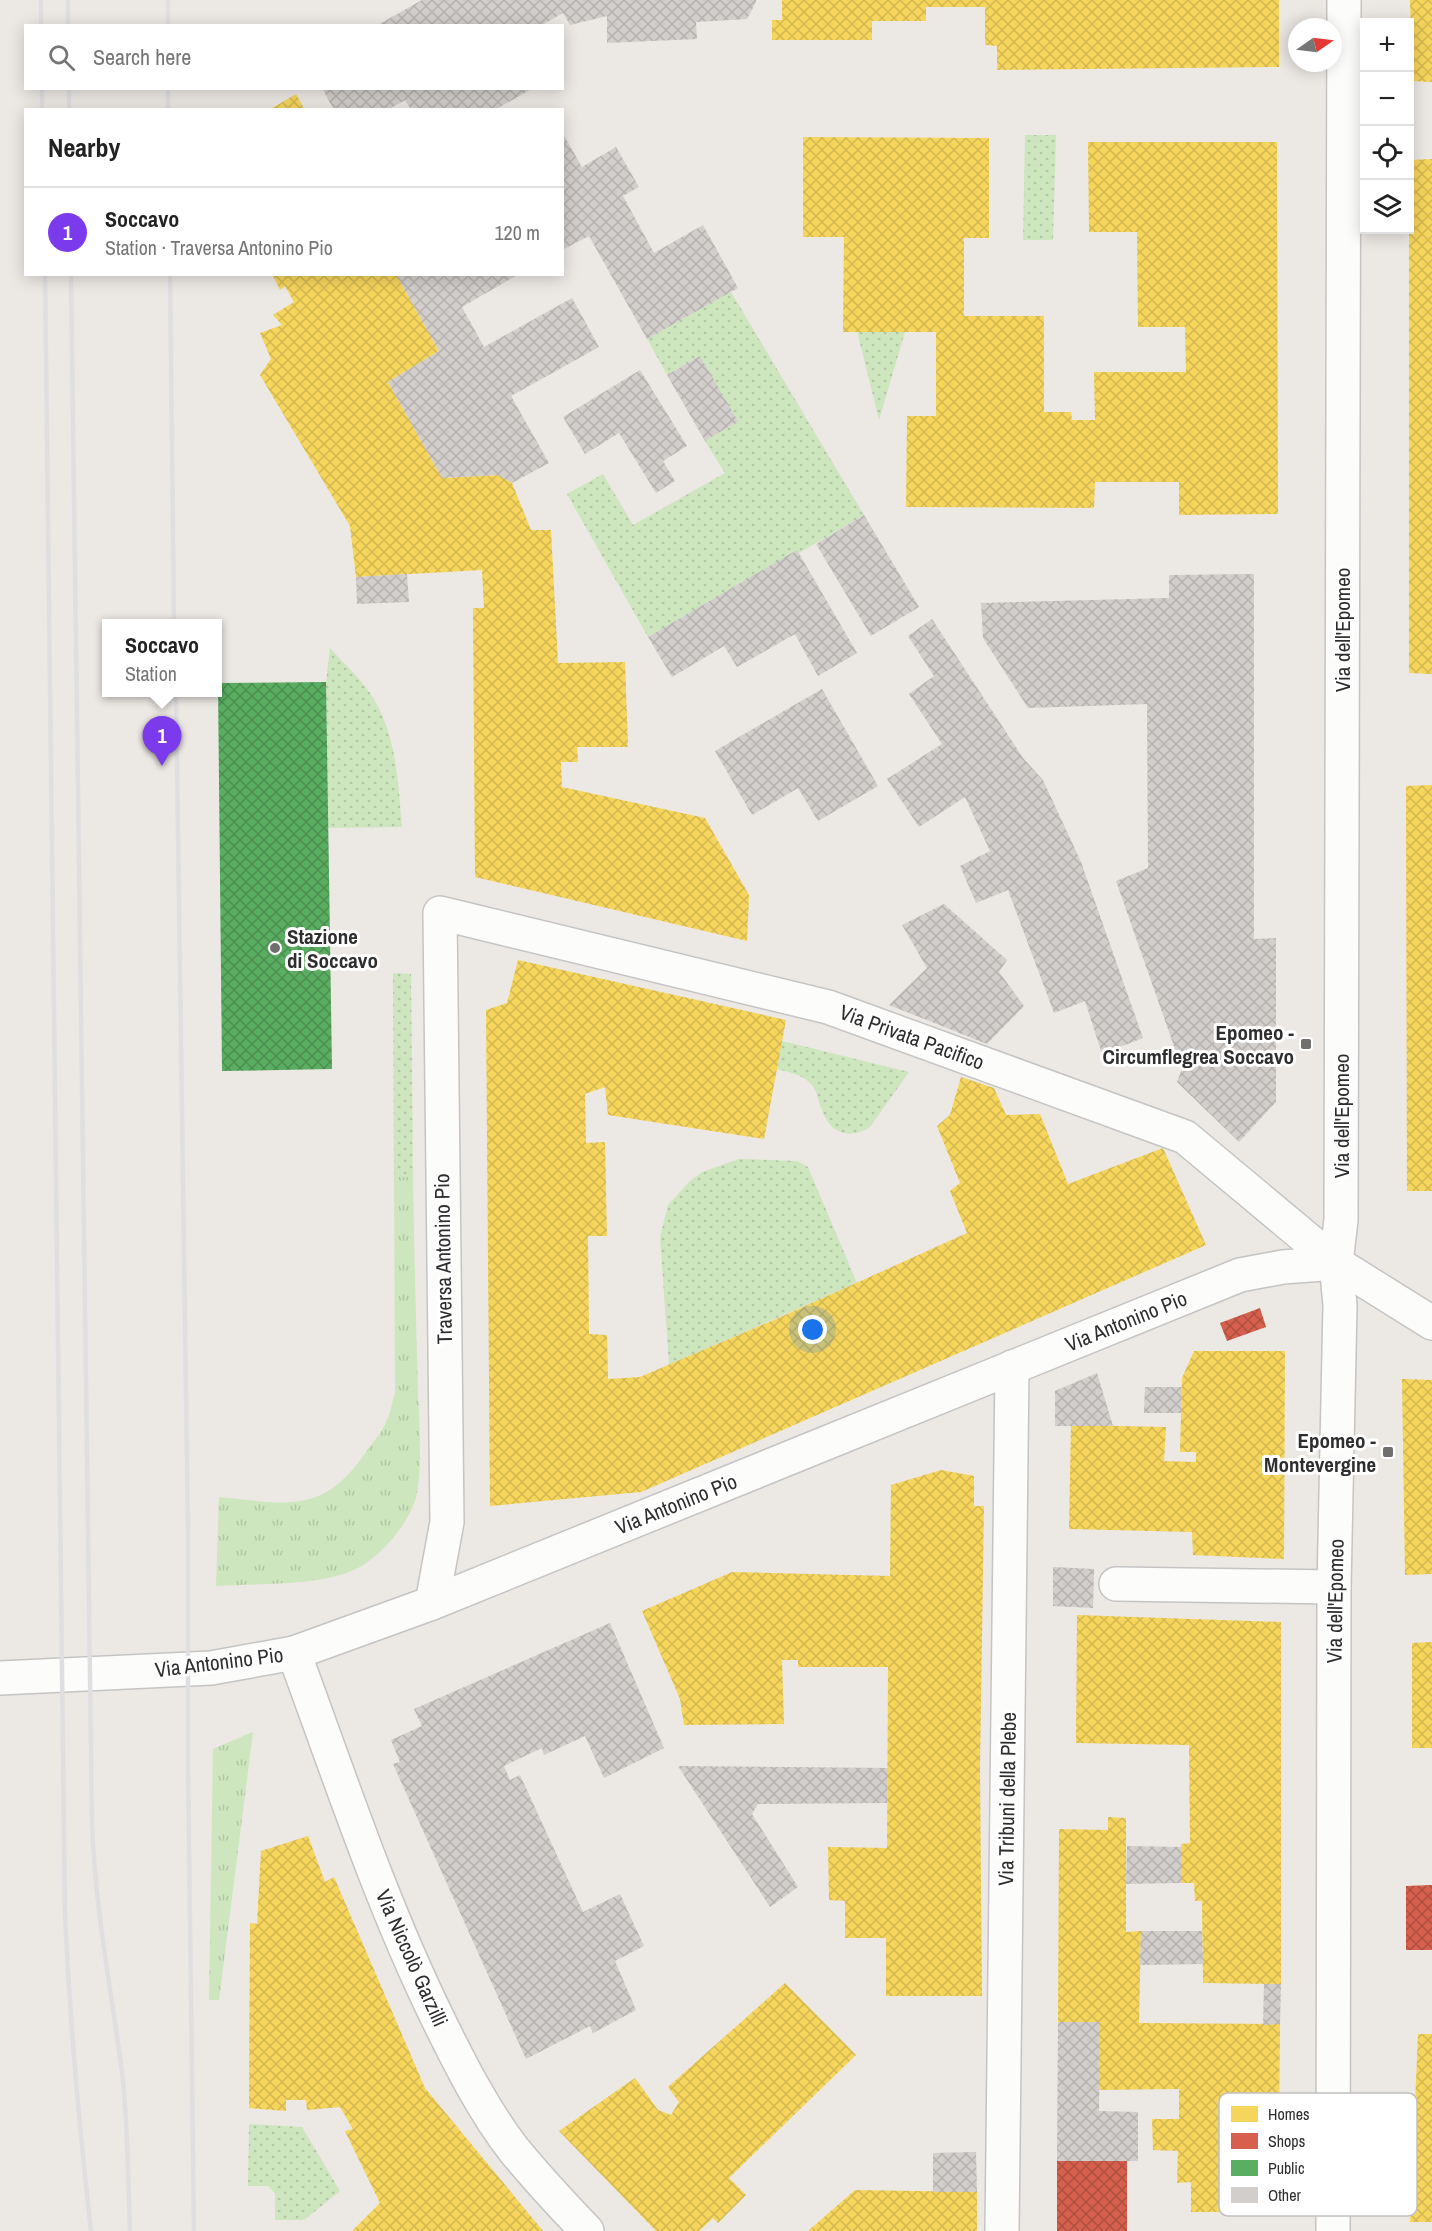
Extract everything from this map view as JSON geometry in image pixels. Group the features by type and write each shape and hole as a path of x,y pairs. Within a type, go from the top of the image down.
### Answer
{"street":[{"name":"Via dell'Epomeo","path":"1333,2093 1334,1587 1340,1305 1336,1263 1341,1220 1344,0"},
{"name":"Via Privata Pacifico","path":"440,913 828,1007 1185,1137 1336,1263 1432,1323"},
{"name":"Traversa Antonino Pio","path":"432,1603 447,1522 440,913"},
{"name":"Via Antonino Pio","path":"0,1678 211,1668 294,1653 432,1603 1240,1275 1283,1267 1336,1263"},
{"name":"Via Tribuni della Plebe","path":"1002,2231 1012,1367"},
{"path":"1116,1584 1334,1587"},
{"name":"Via Niccolò Garzilli","path":"294,1653 391,1914 424,1991 453,2050 514,2149 587,2231"},
{"name":"Via dell'Epomeo","path":"1333,2216 1333,2231"}],"green space":[{"path":"1025,135 1056,135 1053,240 1023,240"},
{"path":"731,292 864,515 648,637 567,494 603,474 633,525 725,473 705,441 738,421 700,356 667,375 647,339"},
{"path":"857,331 905,332 879,420"},
{"path":"330,648 365,687 382,716 392,746 398,778 402,827 328,828 326,682"},
{"path":"393,973 411,974 413,1177 394,1177"},
{"path":"782,1041 909,1072 870,1127 848,1134 830,1125 815,1090 808,1081 777,1069"},
{"path":"739,1159 797,1161 808,1167 857,1283 669,1365 660,1237 668,1205 690,1181 702,1172"},
{"path":"394,1177 413,1177 420,1448 419,1478 411,1511 385,1547 360,1567 345,1573 309,1581 216,1586 219,1497 283,1502 317,1497 348,1475 380,1433 390,1413 395,1393"},
{"path":"253,1732 219,2000 209,2000 213,1749"},
{"path":"249,2124 302,2127 340,2191 304,2220 275,2220 275,2193 268,2186 248,2186"}],"building: Homes":[{"path":"782,0 1279,0 1279,67 997,70 997,46 985,45 985,7 926,7 926,21 872,21 872,40 772,40 772,20 782,20"},
{"path":"1410,0 1432,0 1432,82 1414,81 1414,18 1410,18"},
{"path":"296,94 304,108 272,108"},
{"path":"803,137 989,138 989,238 964,238 964,316 1044,316 1044,412 1071,412 1072,420 1095,420 1094,372 1186,372 1185,327 1138,327 1137,232 1089,232 1088,142 1277,142 1278,514 1179,515 1179,482 1095,482 1094,508 906,507 907,416 936,416 936,332 843,332 844,237 803,237"},
{"path":"1432,159 1432,674 1409,673 1409,234 1414,234 1414,160"},
{"path":"273,276 397,276 439,351 388,382 442,478 498,475 512,483 531,530 551,530 558,663 625,662 628,747 577,747 578,762 561,762 562,787 705,818 749,895 747,941 475,877 473,608 484,608 482,570 356,577 350,526 260,375 271,359 260,333 282,325 273,315 294,302 285,286 280,290"},
{"path":"1432,785 1432,1191 1407,1191 1406,786"},
{"path":"518,960 786,1020 764,1139 608,1115 605,1087 585,1094 586,1143 605,1142 607,1236 588,1236 589,1334 607,1335 608,1379 640,1377 783,1316 967,1233 950,1191 960,1183 937,1126 950,1115 961,1077 994,1088 1006,1115 1040,1114 1068,1184 1163,1148 1206,1245 641,1492 490,1506 486,1010 507,1003"},
{"path":"1194,1351 1285,1351 1284,1559 1193,1555 1192,1532 1069,1529 1071,1425 1166,1427 1164,1461 1196,1462 1196,1452 1180,1452 1182,1378"},
{"path":"1402,1379 1432,1380 1432,1574 1405,1575"},
{"path":"941,1470 974,1476 974,1506 984,1506 980,1768 982,1996 886,1996 886,1938 845,1938 845,1901 829,1900 828,1847 887,1848 888,1667 798,1667 798,1660 782,1660 784,1724 684,1725 680,1699 642,1611 732,1572 890,1576 891,1485"},
{"path":"1077,1615 1281,1622 1281,1984 1203,1983 1202,1901 1195,1901 1194,1883 1181,1883 1181,1844 1190,1843 1189,1745 1076,1743"},
{"path":"1432,1642 1432,1748 1412,1748 1412,1643"},
{"path":"1108,1817 1126,1818 1126,1932 1141,1931 1139,2023 1280,2024 1279,2093 1219,2093 1219,2212 1191,2212 1191,2182 1177,2183 1178,2151 1153,2150 1152,2119 1179,2119 1179,2089 1099,2090 1100,2022 1058,2022 1059,1829 1108,1830"},
{"path":"308,1836 325,1882 334,1877 425,2088 543,2231 352,2231 380,2203 345,2131 353,2129 340,2107 307,2110 306,2100 286,2100 286,2111 249,2108 250,1923 257,1924 261,1851"},
{"path":"785,1983 856,2055 729,2178 746,2195 718,2223 713,2218 699,2231 656,2231 559,2131 635,2078 658,2110 671,2115 679,2102 668,2087"},
{"path":"1418,2034 1432,2034 1432,2222 1410,2222 1410,2216 1417,2216 1415,2093"},
{"path":"855,2190 977,2192 977,2231 808,2231"}],"building: Shops":[{"path":"1260,1308 1266,1327 1227,1341 1220,1323"},
{"path":"1432,1885 1432,1950 1406,1950 1406,1886"},
{"path":"1057,2161 1127,2161 1127,2231 1057,2231"}],"building: Public":[{"name":"Stazione di Soccavo","path":"326,682 332,1069 222,1071 218,697 222,697 222,683"}],"building: Other":[{"path":"422,0 756,0 747,19 696,22 697,39 607,43 607,16 570,25 563,13 544,24 380,24"},
{"path":"323,90 530,90 498,108 410,108 405,100 391,108 333,108"},
{"path":"564,136 582,167 616,147 639,187 623,196 654,253 703,225 738,288 647,339 589,236 564,249"},
{"path":"397,276 516,276 462,307 484,347 572,298 599,347 511,396 549,463 512,483 498,475 442,478 388,382 439,351"},
{"path":"700,356 738,421 705,441 667,375"},
{"path":"640,370 687,446 663,461 675,481 656,493 619,433 585,454 563,417"},
{"path":"864,515 919,607 871,636 816,544"},
{"path":"797,550 857,653 818,676 795,634 737,667 724,646 672,677 648,637"},
{"path":"407,574 409,602 357,604 356,577"},
{"path":"1254,574 1254,939 1276,938 1276,1102 1239,1142 1177,1082 1182,1069 1116,881 1148,868 1147,704 1028,708 983,638 981,603 1169,598 1169,575"},
{"path":"932,619 1023,758 1043,780 1081,862 1143,1038 1102,1054 1085,1001 1054,1013 1008,890 976,903 960,866 990,851 965,797 919,827 887,779 942,744 909,694 934,676 908,636"},
{"path":"822,689 878,786 818,821 798,788 752,815 715,751"},
{"path":"944,904 1007,960 999,972 1024,1006 987,1044 889,1005 927,968 902,925"},
{"path":"1097,1373 1113,1426 1055,1426 1055,1391"},
{"path":"1145,1387 1182,1387 1181,1413 1144,1413"},
{"path":"1053,1567 1094,1569 1093,1608 1053,1606"},
{"path":"610,1623 664,1748 604,1778 585,1736 544,1755 542,1748 504,1766 510,1780 520,1775 583,1912 620,1894 644,1946 615,1961 636,2010 593,2033 590,2026 526,2059 393,1764 400,1762 391,1740 422,1726 414,1709"},
{"path":"678,1766 888,1768 887,1803 758,1804 752,1814 798,1887 770,1907"},
{"path":"1127,1846 1181,1847 1181,1883 1126,1884"},
{"path":"1141,1931 1202,1931 1203,1964 1140,1965"},
{"path":"1264,1984 1281,1984 1280,2024 1263,2025"},
{"path":"1058,2022 1100,2022 1099,2111 1138,2112 1138,2161 1057,2161"},
{"path":"976,2152 977,2192 933,2192 933,2153"}],"railway":[{"path":"41,0 41,24"},
{"path":"68,0 68,24"},
{"path":"168,0 168,24"},
{"path":"42,90 42,108"},
{"path":"69,90 69,108"},
{"path":"168,90 168,108"},
{"path":"45,276 65,1916 75,2074 91,2231"},
{"path":"71,276 92,1824 100,1917 124,2092 130,2231"},
{"path":"170,276 174,619"},
{"path":"176,697 188,1532 188,1767 194,2231"}],"place":[{"name":"Soccavo","path":"162,766"},
{"name":"Stazione di Soccavo","path":"275,948"},
{"name":"Epomeo - Circumflegrea Soccavo","path":"1306,1044"},
{"name":"Epomeo - Montevergine","path":"1388,1452"}]}
